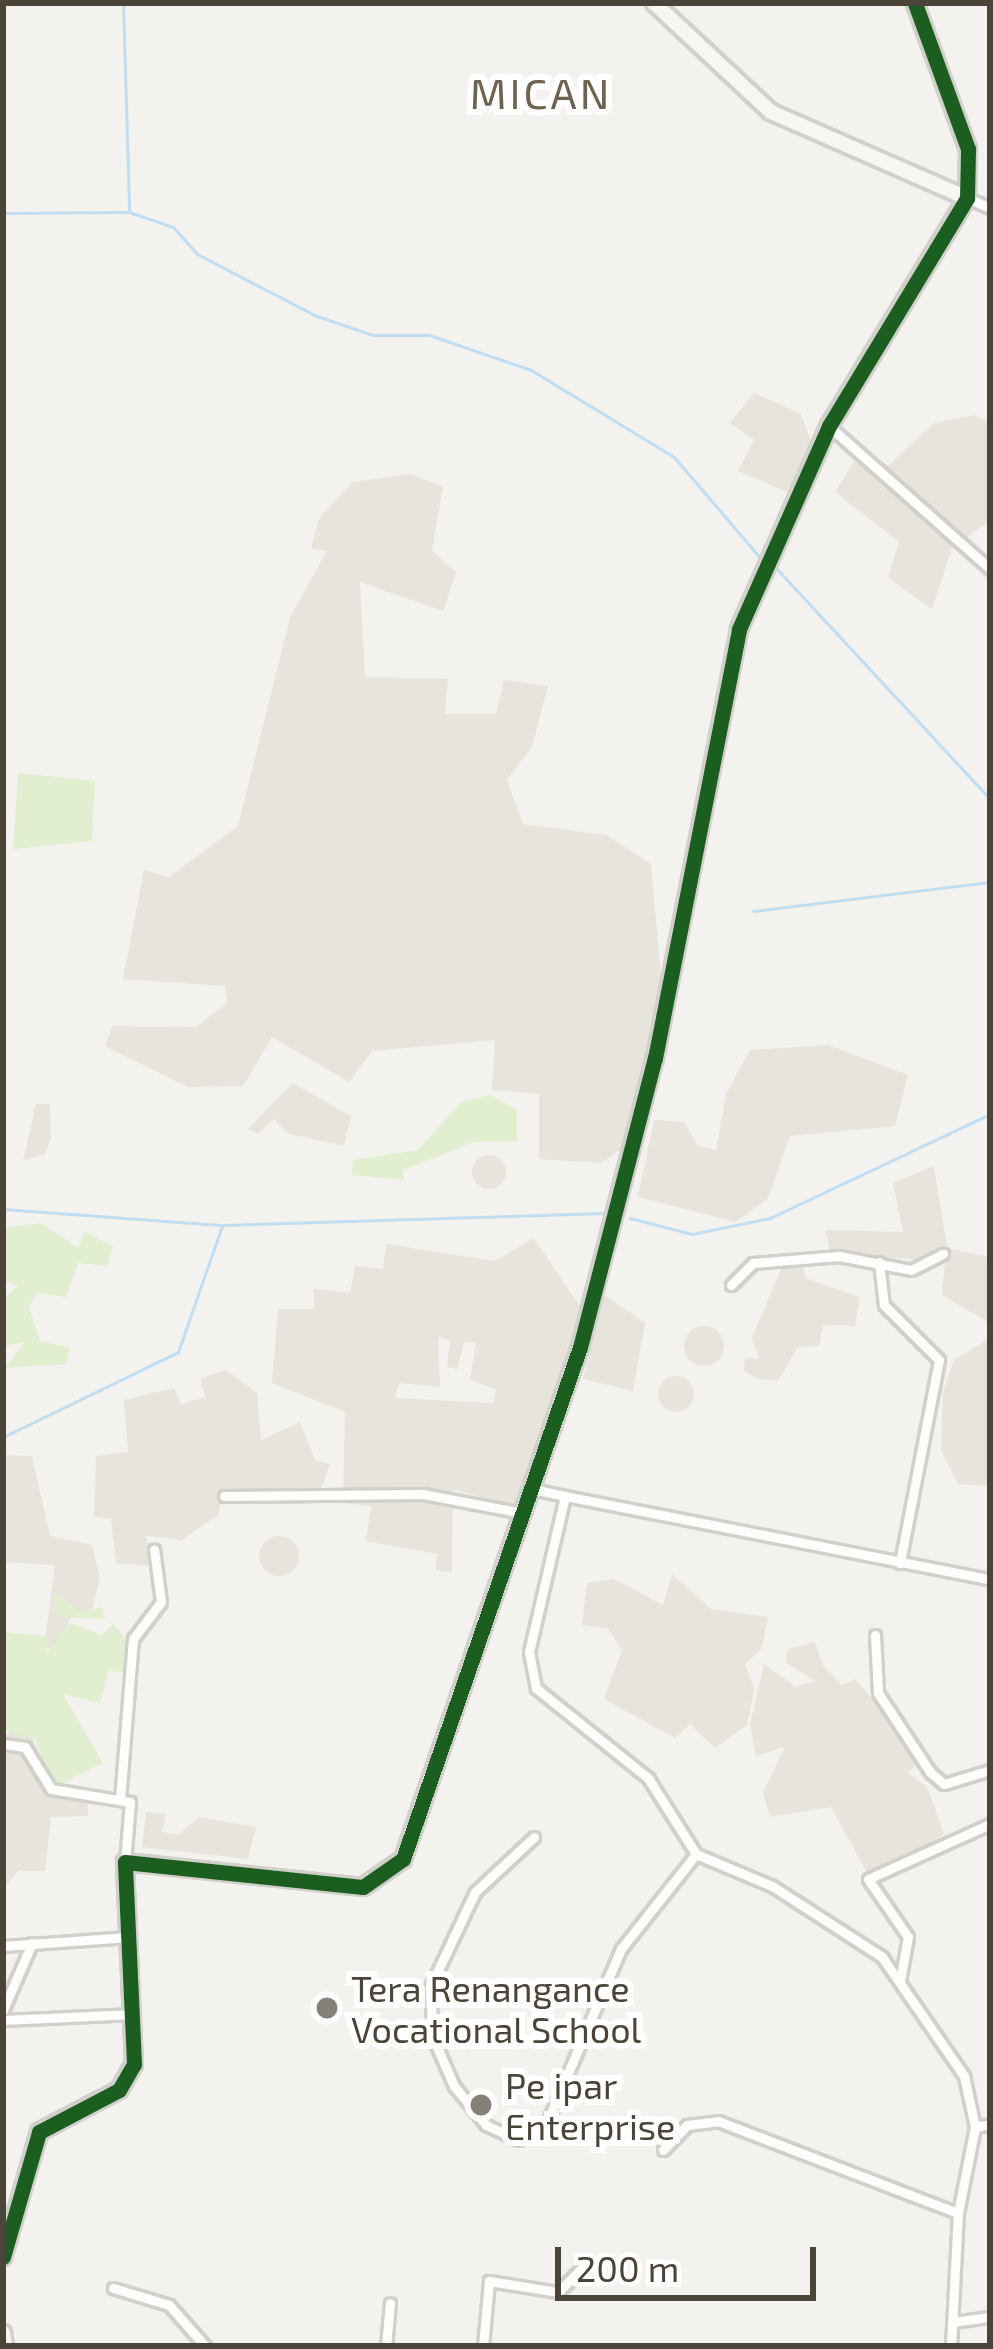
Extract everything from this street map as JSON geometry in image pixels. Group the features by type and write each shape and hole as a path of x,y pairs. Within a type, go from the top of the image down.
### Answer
{"street":[{"path":"653,3 771,112 990,208"},
{"path":"125,1862 363,1887 385,1880 403,1859 537,1490 655,1058 739,629 829,426 967,198 968,148 915,3"},
{"path":"829,426 990,569"},
{"path":"731,1285 753,1263 879,1262 911,1270 943,1254"},
{"path":"879,1262 884,1305 939,1360 900,1563"},
{"path":"537,1490 990,1579"},
{"path":"224,1496 422,1494 528,1515"},
{"path":"565,1496 529,1652 533,1683 647,1778 696,1854 821,1916 900,1981 964,2076 974,2127 958,2213 951,2346"},
{"path":"120,1800 133,1639 161,1602 154,1549"},
{"path":"875,1635 878,1693 930,1772 944,1784 990,1770"},
{"path":"3,1744 26,1747 50,1789 130,1802 125,1862 135,2014 128,2080 50,2122 23,2158 3,2257"},
{"path":"900,1981 908,1937 868,1879 990,1824"},
{"path":"534,1838 475,1892 430,1988 434,2038 454,2086 486,2125 518,2140 544,2127 621,1949 696,1854"},
{"path":"3,1946 129,1937"},
{"path":"3,2010 32,1942"},
{"path":"3,2020 135,2014"},
{"path":"663,2150 687,2125 718,2121 958,2213"},
{"path":"974,2127 990,2124"},
{"path":"483,2346 489,2281 558,2292 583,2267"},
{"path":"113,2288 169,2305 205,2346"},
{"path":"386,2346 390,2303"},
{"path":"953,2322 990,2317"},
{"path":"3,2333 5,2346"}],"shaded area":[{"path":"754,393 801,414 814,448 794,495 738,471 754,440 730,423"},
{"path":"974,415 990,422 990,521 952,547 932,609 888,578 899,542 835,492 857,456 889,465 934,423"},
{"path":"411,474 443,487 432,551 456,572 443,611 360,582 365,677 448,679 445,714 496,714 504,680 548,686 532,747 507,780 523,824 606,835 651,864 663,999 629,1144 601,1163 539,1159 539,1094 492,1090 495,1040 372,1051 349,1082 272,1037 243,1086 188,1087 105,1046 112,1026 196,1027 227,1003 225,986 123,979 144,870 169,877 238,826 290,617 327,551 311,548 319,518 353,482"},
{"path":"828,1045 908,1075 895,1126 790,1136 768,1198 736,1222 638,1197 654,1120 684,1122 698,1146 716,1150 726,1094 750,1050"},
{"path":"293,1083 351,1116 344,1146 289,1134 274,1119 258,1134 248,1129"},
{"path":"36,1104 50,1104 51,1137 45,1154 23,1161"},
{"path":"489,1155 501,1160 506,1172 501,1184 489,1189 477,1184 472,1172 477,1160"},
{"path":"934,1166 947,1248 990,1257 990,1323 942,1295 945,1262 830,1253 826,1230 903,1232 893,1183"},
{"path":"534,1238 581,1308 575,1349 523,1510 453,1489 452,1573 436,1570 437,1554 366,1541 371,1506 343,1503 345,1412 272,1383 278,1309 314,1309 314,1289 350,1293 355,1266 383,1269 386,1244 495,1261","holes":["438,1337 450,1340 447,1366 457,1370 464,1342 476,1343 470,1380 496,1389 494,1403 395,1398 399,1383 440,1387"]},
{"path":"801,1254 805,1278 860,1297 855,1326 823,1325 819,1346 798,1347 778,1381 759,1379 744,1371 745,1357 759,1359 752,1338 786,1257"},
{"path":"603,1294 645,1323 633,1391 583,1379"},
{"path":"704,1326 718,1332 724,1346 718,1360 704,1366 690,1360 684,1346 690,1332"},
{"path":"990,1338 990,1486 958,1484 941,1450 943,1392 954,1360"},
{"path":"226,1370 257,1393 261,1440 300,1422 315,1460 330,1464 319,1495 222,1495 218,1515 182,1540 146,1536 149,1566 116,1563 111,1519 94,1517 96,1456 128,1452 124,1400 174,1388 181,1404 205,1397 201,1378"},
{"path":"676,1376 689,1381 694,1394 689,1407 676,1412 663,1407 658,1394 663,1381"},
{"path":"3,1455 32,1456 50,1536 92,1545 100,1578 92,1609 68,1620 68,1648 44,1649 55,1565 3,1562"},
{"path":"279,1536 293,1542 299,1556 293,1570 279,1576 265,1570 259,1556 265,1542"},
{"path":"672,1574 711,1609 768,1617 762,1648 745,1664 754,1689 747,1725 715,1748 690,1724 675,1738 604,1699 622,1650 608,1629 582,1625 587,1583 614,1579 663,1605"},
{"path":"815,1642 823,1666 842,1685 855,1679 923,1758 908,1773 927,1787 944,1834 887,1876 870,1878 831,1807 770,1817 763,1792 785,1747 756,1756 750,1725 764,1664 796,1687 815,1681 785,1662 788,1649"},
{"path":"25,1721 54,1787 88,1793 88,1816 51,1817 45,1871 18,1871 3,1890 3,1737"},
{"path":"146,1812 166,1814 162,1832 178,1835 199,1817 256,1827 248,1859 142,1847"}],"green space":[{"path":"18,773 95,781 92,841 13,849"},
{"path":"490,1095 517,1110 517,1141 474,1142 403,1170 404,1180 352,1175 353,1160 418,1150 461,1102"},
{"path":"40,1223 78,1247 85,1232 113,1246 107,1266 78,1263 66,1297 37,1293 29,1307 40,1341 70,1348 66,1364 5,1368 25,1342 3,1346 3,1300 18,1286 3,1280 3,1228"},
{"path":"52,1591 81,1612 102,1607 105,1619 58,1617"},
{"path":"70,1623 102,1635 113,1624 133,1647 130,1674 109,1670 100,1703 63,1694 103,1763 54,1787 35,1739 3,1729 3,1632 47,1636 46,1654"}],"waterway":[{"path":"123,3 129,211"},
{"path":"3,213 129,212 173,227 197,254 314,315 373,335 429,335 531,370 674,457 762,560"},
{"path":"777,569 990,799"},
{"path":"753,911 990,882"},
{"path":"630,1218 692,1234 770,1218 990,1114"},
{"path":"3,1209 223,1225 606,1213"},
{"path":"3,1437 178,1352 222,1226"}],"cycle path":[{"path":"3,2257 39,2132 119,2090 134,2064 125,1862 363,1887 403,1859 580,1347 655,1058 739,629 829,426 967,198 968,149 915,3"}],"place":[{"name":"Tera Renangance Vocational School","path":"327,2008"},
{"name":"Pe ipar Enterprise","path":"481,2105"}],"district":[{"name":"MICAN","path":"541,92"}]}
